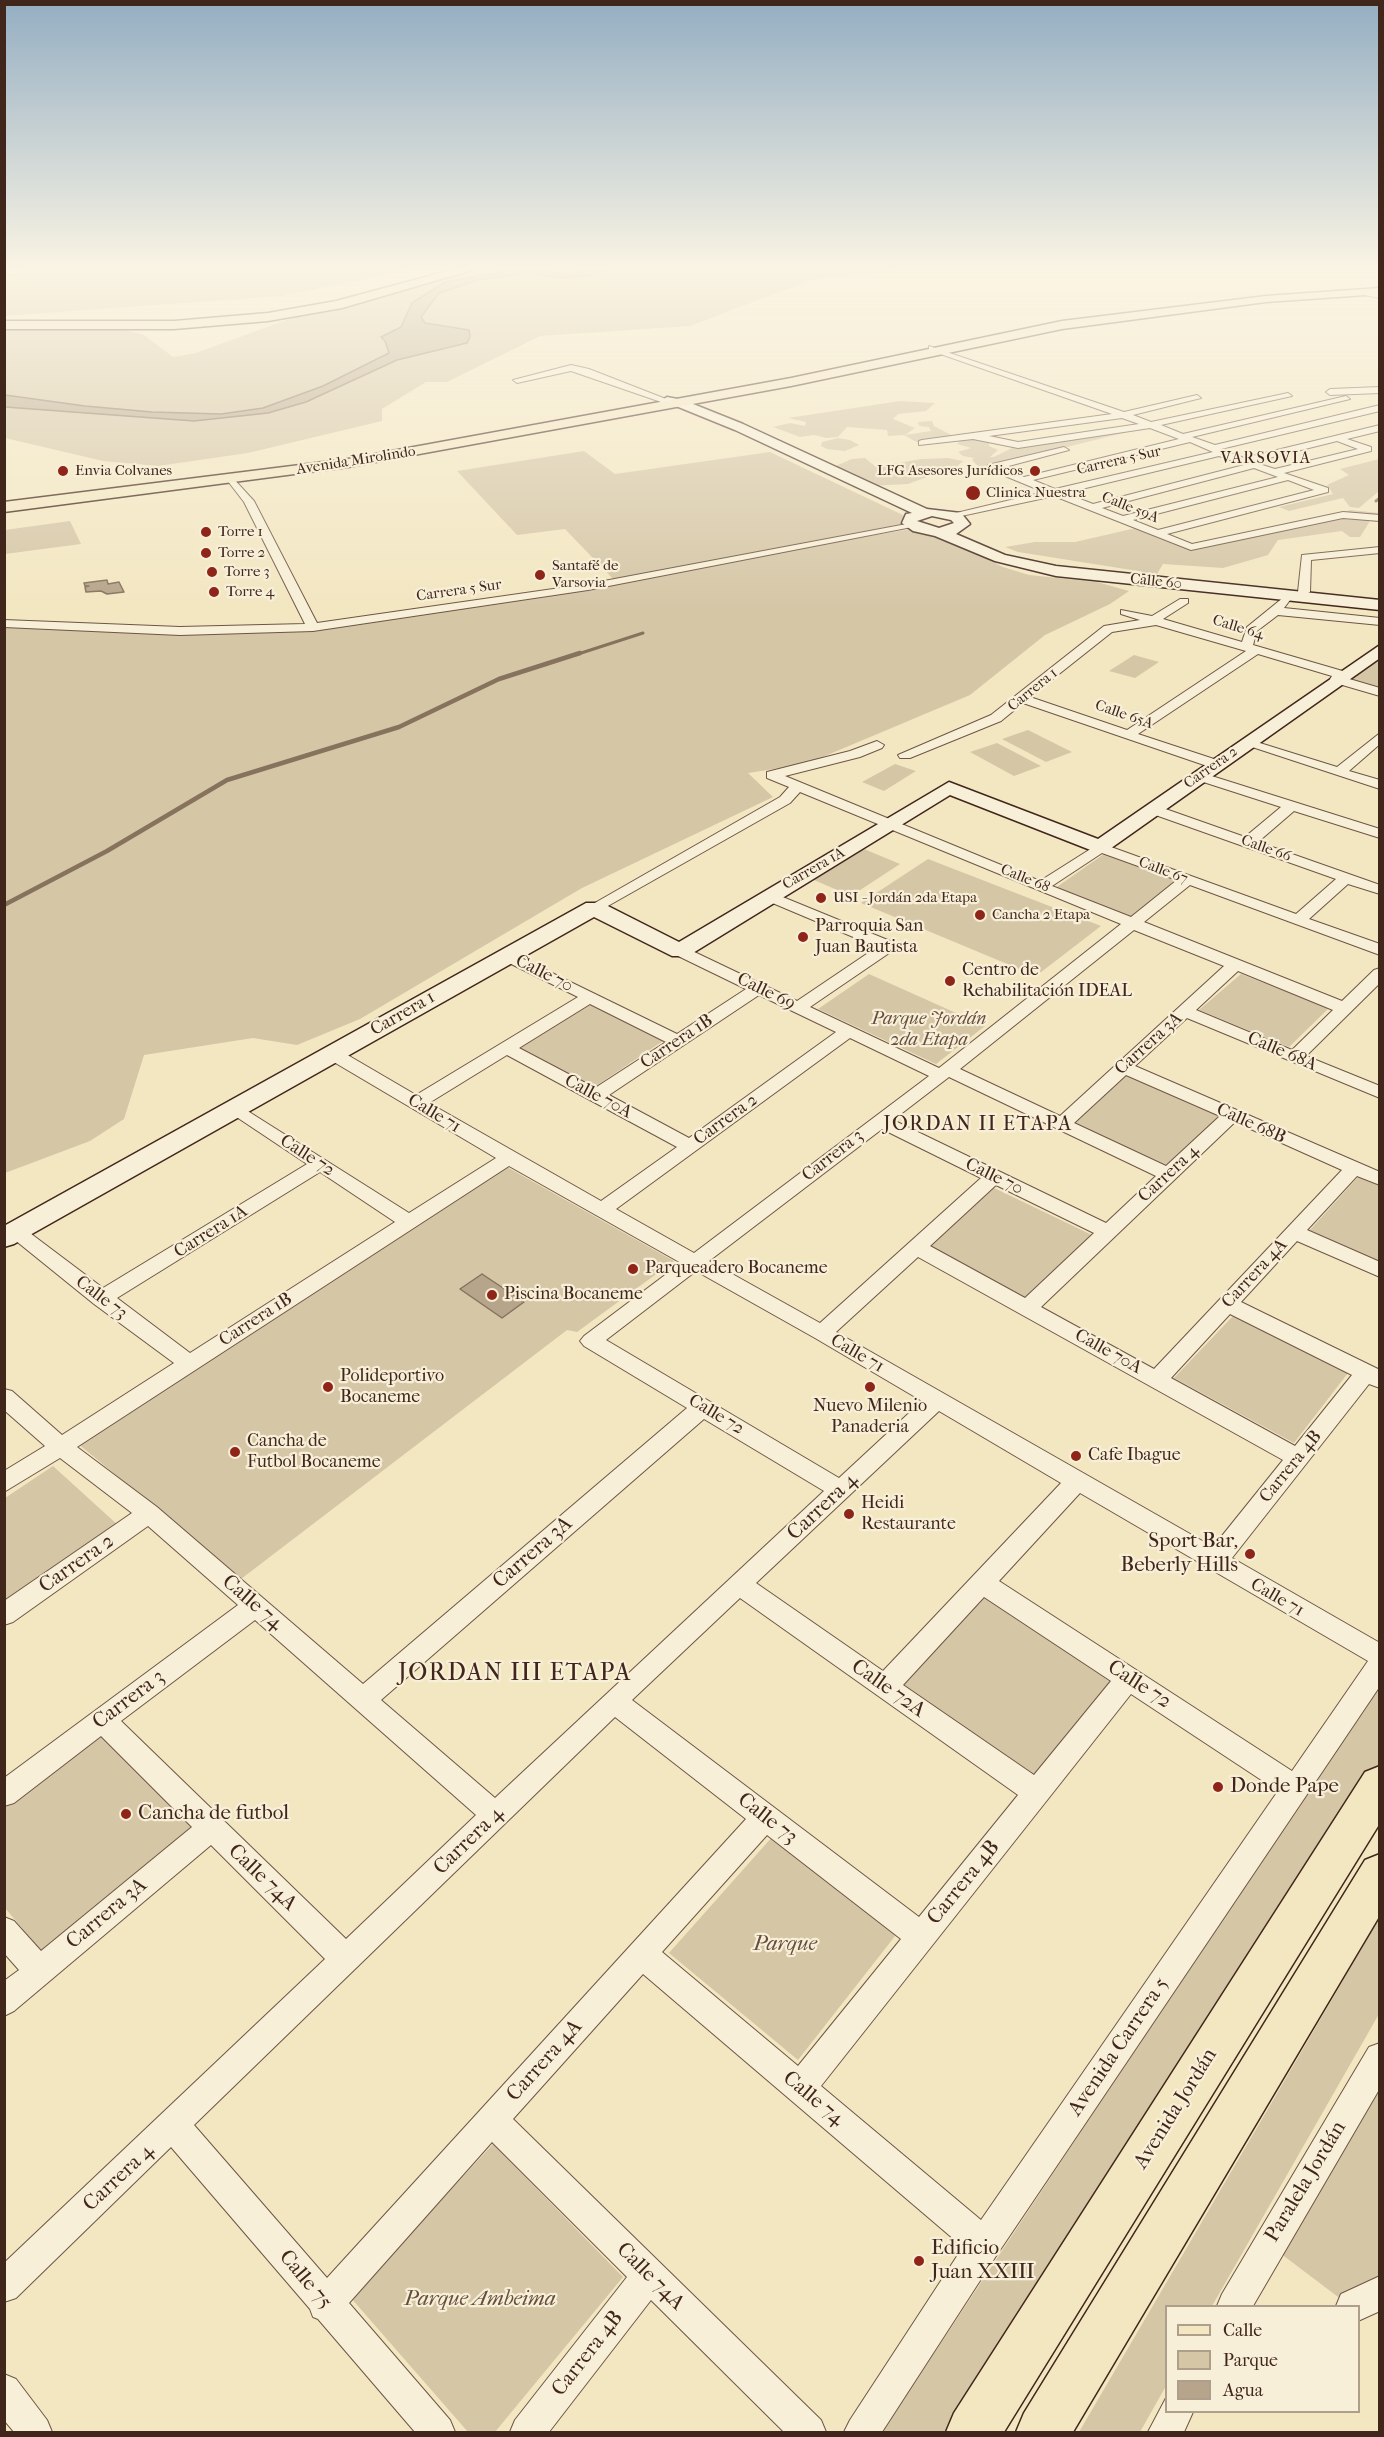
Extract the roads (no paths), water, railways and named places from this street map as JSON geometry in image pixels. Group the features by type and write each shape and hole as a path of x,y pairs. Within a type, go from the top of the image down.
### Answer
{"main road":[{"name":"Avenida Mirolindo","path":"4,507 231,480 348,463 633,411 776,382"},
{"name":"Avenida Mirolindo","path":"4,502 314,464 713,397 784,382"},
{"path":"698,414 699,403 713,397"},
{"path":"672,403 916,519 959,521"},
{"path":"633,411 666,410 698,414"},
{"name":"Calle 60","path":"916,519 939,532 1023,566 1109,578 1380,605"},
{"path":"939,532 959,521"},
{"name":"Calle 60","path":"959,521 969,533 1023,558 1041,563 1114,573 1380,599"},
{"name":"Carrera 2","path":"1101,847 1152,808 1380,650"},
{"name":"Carrera 1A","path":"680,951 949,788"},
{"name":"Calle 67","path":"949,788 1101,847"},
{"name":"Calle 69","path":"594,908 680,951"},
{"name":"Carrera 1","path":"10,1235 594,908"},
{"name":"Avenida Jordán","path":"973,2433 1380,1785"},
{"path":"1044,2433 1380,1874"}],"street":[{"path":"615,382 672,403"},
{"path":"1030,382 1324,490 1154,534"},
{"path":"1378,409 1327,392 1380,390"},
{"path":"973,436 1018,445 1153,427 1288,396"},
{"path":"922,443 1122,415 1197,398"},
{"path":"1023,480 1346,399"},
{"path":"1241,406 1368,449 1275,472"},
{"name":"Carrera 5 Sur","path":"959,521 1053,493 1160,467 1301,426 1378,409"},
{"name":"Calle 59A","path":"1153,427 991,467 1191,547 1269,529 1355,514 1380,518"},
{"path":"1244,461 1380,428"},
{"path":"1128,454 1160,467"},
{"path":"1089,508 1255,465"},
{"path":"1132,474 1169,487"},
{"path":"1120,520 1289,477"},
{"path":"231,480 249,501 313,627"},
{"path":"1203,499 1237,512"},
{"name":"Carrera 5 Sur","path":"4,623 191,631 313,627 588,587 916,519"},
{"path":"1304,592 1306,557 1380,550"},
{"path":"1129,734 1251,649 1251,630 1276,611 1287,596"},
{"name":"Carrera 1","path":"905,755 996,718 1023,699 1108,629 1156,621 1184,601"},
{"path":"1276,611 1380,622"},
{"name":"Calle 64","path":"1125,612 1251,649 1380,692"},
{"name":"Calle 65A","path":"1023,699 1215,764"},
{"path":"1339,772 1379,737"},
{"path":"1247,743 1380,785"},
{"name":"Calle 68","path":"877,745 855,754 772,776 889,826 1344,1008"},
{"path":"1199,776 1380,834"},
{"name":"Carrera 1","path":"594,908 785,800 798,786"},
{"path":"1246,843 1292,806"},
{"name":"Calle 66","path":"1152,808 1380,890"},
{"name":"Calle 67","path":"1101,847 1380,950"},
{"name":"Carrera 2","path":"1042,886 1101,847"},
{"path":"1298,920 1346,878"},
{"name":"Carrera 3","path":"591,1341 944,1072 1187,880"},
{"path":"768,896 889,946 799,1007"},
{"name":"Calle 69","path":"680,951 849,1031 1062,1124 1169,1175"},
{"name":"Calle 70","path":"507,956 678,1041"},
{"name":"Carrera 3A","path":"1062,1124 1236,964"},
{"path":"1295,1057 1380,973"},
{"name":"Carrera 1B","path":"596,1096 758,988"},
{"path":"416,1103 590,997"},
{"name":"Calle 68A","path":"1185,1011 1380,1093"},
{"name":"Carrera 2","path":"603,1209 849,1031"},
{"name":"Calle 70A","path":"506,1048 690,1146"},
{"name":"Calle 71","path":"333,1054 509,1158 822,1333 1380,1656"},
{"name":"Calle 68B","path":"1123,1067 1380,1179"},
{"name":"Calle 72","path":"235,1108 409,1222"},
{"name":"Carrera 4","path":"1028,1307 1232,1115"},
{"name":"Calle 70","path":"880,1121 1108,1232"},
{"name":"Carrera 1B","path":"4,1484 509,1158"},
{"name":"Carrera 1A","path":"101,1299 320,1164"},
{"name":"Carrera 4A","path":"1157,1379 1354,1168"},
{"path":"822,1333 993,1177"},
{"path":"1294,1232 1380,1270"},
{"name":"Calle 73","path":"10,1235 189,1363"},
{"name":"Calle 70A","path":"916,1247 1298,1458"},
{"path":"1227,1304 1373,1376"},
{"name":"Calle 72","path":"591,1341 841,1490"},
{"name":"Carrera 4B","path":"1215,1562 1298,1458 1373,1376"},
{"name":"Calle 74","path":"4,1397 61,1447 149,1514 495,1815"},
{"name":"Carrera 4","path":"4,2286 174,2126 614,1701 937,1400"},
{"name":"Carrera 3A","path":"364,1699 703,1407"},
{"path":"885,1687 1076,1482"},
{"name":"Carrera 2","path":"4,1615 149,1514"},
{"name":"Calle 72","path":"982,1583 1296,1788"},
{"name":"Calle 72A","path":"740,1585 1036,1792"},
{"name":"Carrera 3","path":"4,1794 255,1606"},
{"name":"Avenida Carrera 5","path":"862,2433 984,2244 1380,1664"},
{"name":"Carrera 4B","path":"800,2088 1128,1678"},
{"name":"Calle 73","path":"614,1701 921,1937"},
{"name":"Calle 74A","path":"102,1720 346,1959"},
{"name":"Carrera 4A","path":"325,2305 765,1818"},
{"name":"Carrera 3A","path":"4,2001 211,1828"},
{"path":"4,1931 39,1971"},
{"name":"Calle 74","path":"641,1953 984,2244"},
{"name":"Paralela Jordán","path":"1235,2305 1378,2066"},
{"name":"Calle 74A","path":"492,2120 809,2433"},
{"name":"Calle 75","path":"174,2126 325,2305 438,2433"},
{"name":"Carrera 4B","path":"527,2433 649,2276"},
{"path":"1357,2305 1380,2293"},
{"path":"4,2391 31,2431"},
{"path":"1165,2433 1175,2413"}],"water":[{"path":"332,382 350,382 306,402 268,413 194,421 5,407 5,395 152,412 221,414 263,408"},
{"path":"107,580 108,584 119,582 124,592 107,594 101,591 86,592 85,587 89,586 85,586 84,583"},
{"name":"Piscina Bocaneme","path":"482,1274 524,1302 502,1318 460,1289"}],"waterway":[{"path":"1376,501 1380,498"},
{"path":"575,655 643,633"},
{"path":"4,905 107,851 227,780 399,727 499,679 580,653"}],"place":[{"name":"Envia Colvanes","path":"63,471"},
{"name":"LFG Asesores Jurídicos","path":"1035,471"},
{"name":"Clinica Nuestra","path":"973,493"},
{"name":"Torre 1","path":"206,532"},
{"name":"Torre 2","path":"206,553"},
{"name":"Torre 3","path":"212,572"},
{"name":"Santafé de Varsovia","path":"540,575"},
{"name":"Torre 4","path":"214,592"},
{"name":"USI - Jordán 2da Etapa","path":"821,898"},
{"name":"Cancha 2 Etapa","path":"980,915"},
{"name":"Parroquia San Juan Bautista","path":"803,937"},
{"name":"Centro de Rehabilitación IDEAL","path":"950,981"},
{"name":"Parqueadero Bocaneme","path":"633,1269"},
{"name":"Piscina Bocaneme","path":"492,1295"},
{"name":"Polideportivo Bocaneme","path":"328,1387"},
{"name":"Nuevo Milenio Panaderia","path":"870,1387"},
{"name":"Cancha de Futbol Bocaneme","path":"235,1452"},
{"name":"Cafe Ibague","path":"1076,1456"},
{"name":"Heidi Restaurante","path":"849,1514"},
{"name":"Sport Bar, Beberly Hills","path":"1250,1554"},
{"name":"Donde Pape","path":"1218,1787"},
{"name":"Cancha de futbol","path":"126,1814"},
{"name":"Edificio Juan XXIII","path":"919,2261"}],"district":[{"name":"VARSOVIA","path":"1266,459"},
{"name":"JORDAN II ETAPA","path":"978,1125"},
{"name":"JORDAN III ETAPA","path":"515,1674"}],"park label":[{"name":"Parque Jordán 2da Etapa","path":"929,1030"},
{"name":"Parque","path":"785,1945"},
{"name":"Parque Ambeima","path":"480,2300"}]}
